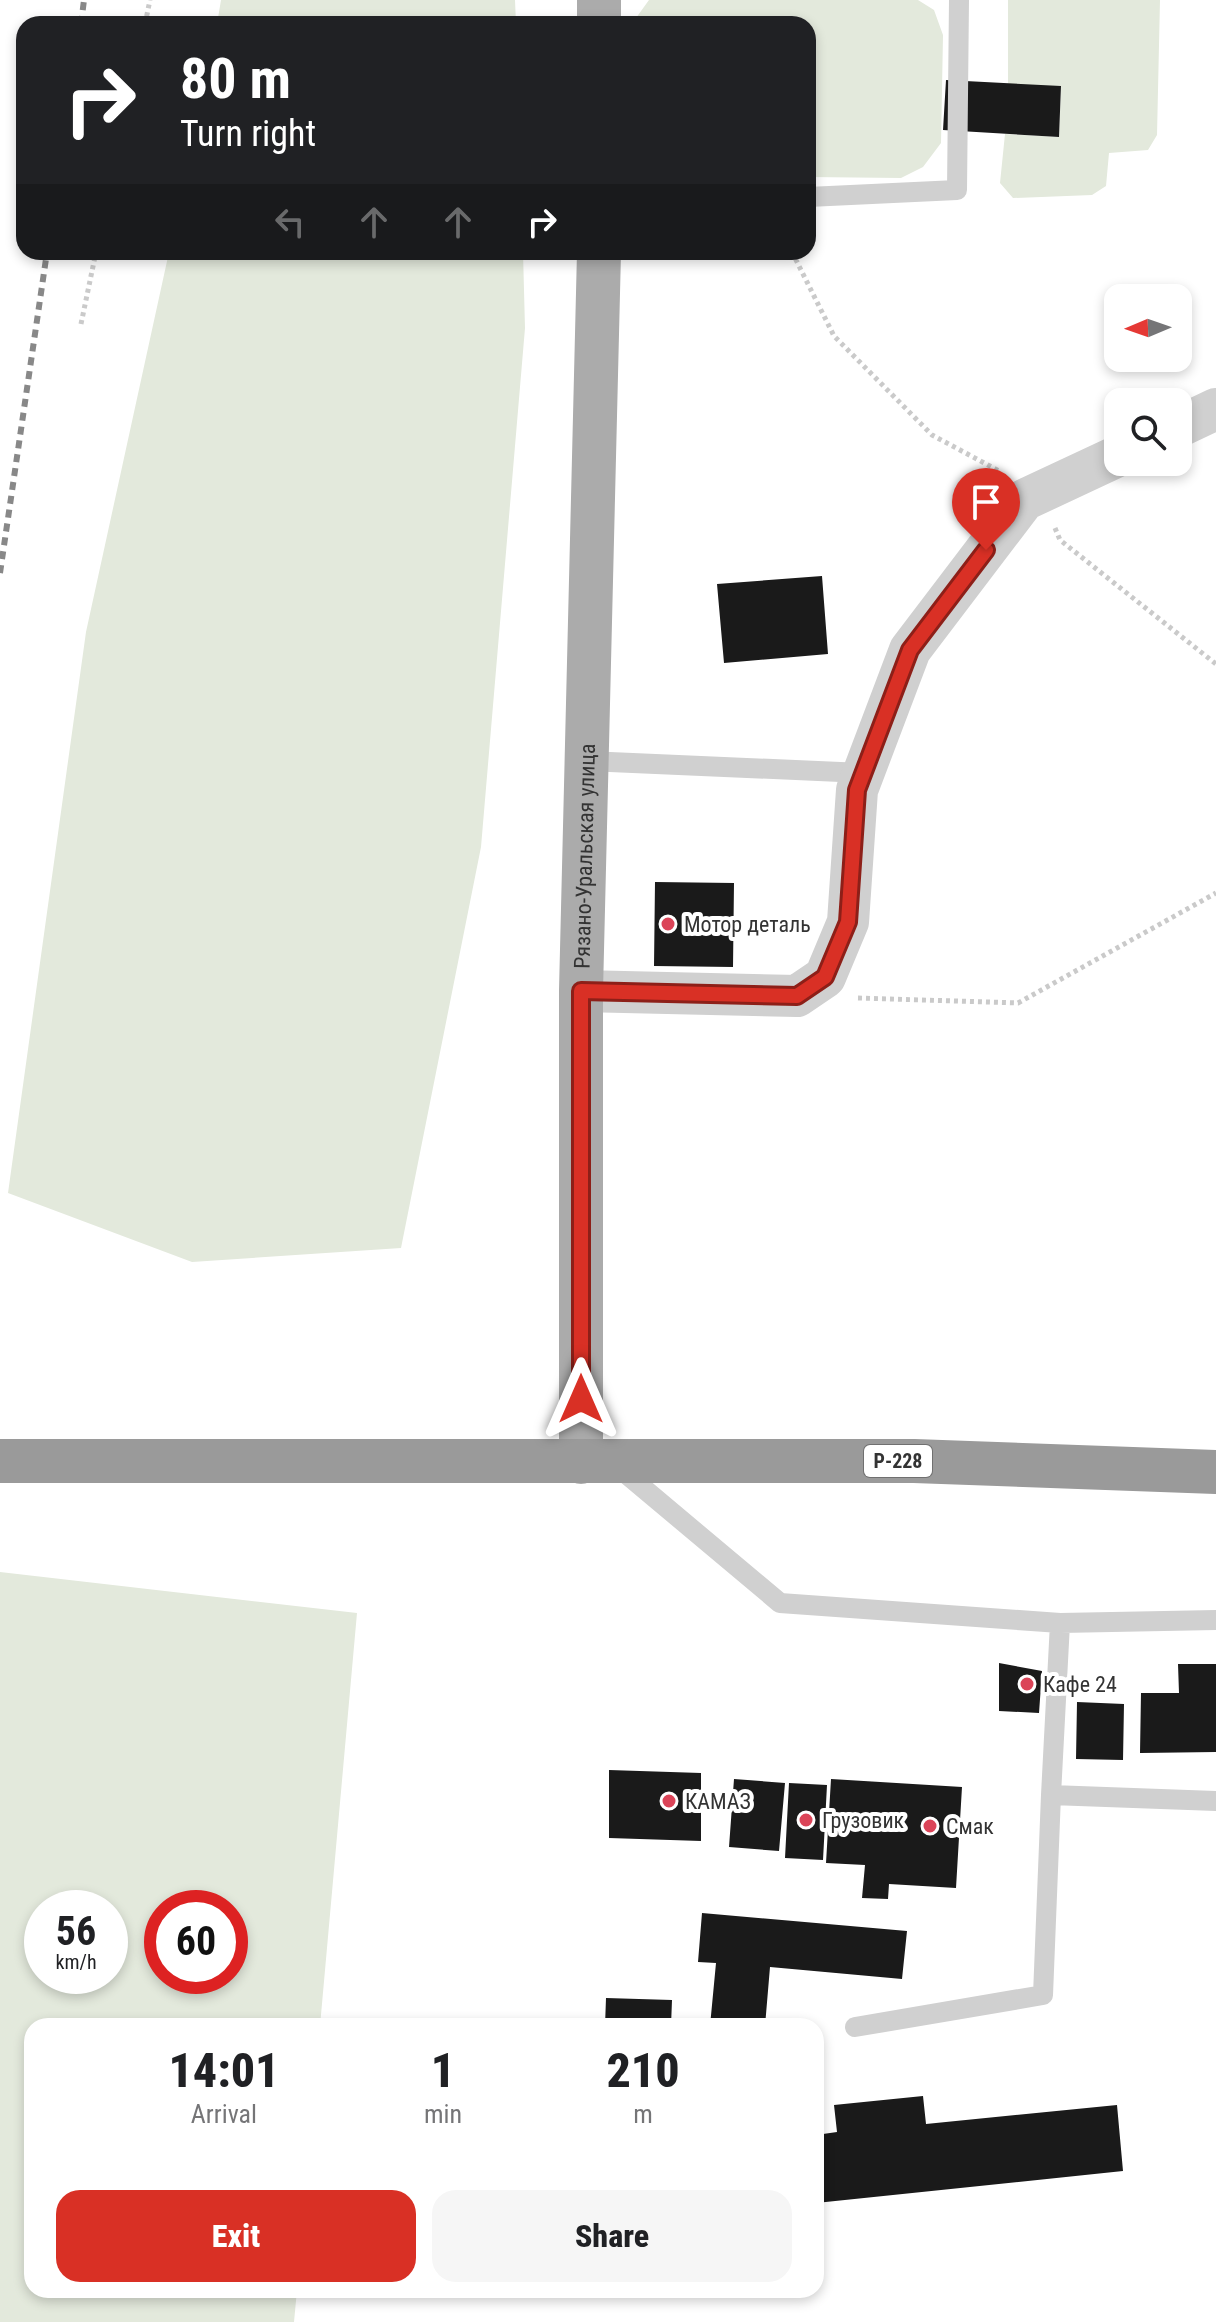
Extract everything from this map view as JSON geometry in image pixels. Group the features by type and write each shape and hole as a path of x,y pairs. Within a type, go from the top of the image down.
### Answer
{"highway":[{"name":"Р-228","path":"0,1461 914,1461 1216,1472"}],"main road":[{"name":"Рязано-Уральская улица","path":"596,1462 581,991 599,260"}],"street":[{"path":"1192,420 1216,409"},
{"path":"581,991 797,996 825,977 848,922 857,790 910,650 1024,500 1104,463"}],"lane":[{"path":"816,197 957,190 959,0"},
{"path":"587,761 863,773"},
{"path":"596,1462 780,1603 1060,1623 1216,1620"},
{"path":"855,2027 1043,1995 1060,1623"},
{"path":"1051,1795 1216,1801"}],"path":[{"path":"81,324 94,260"},
{"path":"796,260 834,336 932,435 1039,493 1060,540 1216,664"},
{"path":"797,996 1018,1003 1216,893"}],"shaded area":[{"path":"221,0 515,0 516,16 218,16"},
{"path":"649,0 918,0 934,10 943,35 941,143 923,167 901,178 816,177 816,16 637,16"},
{"path":"1008,0 1160,0 1157,135 1148,150 1109,153 1106,186 1092,195 1013,198 1000,183 1005,134 1059,137 1061,87 1008,84"},
{"path":"167,260 523,260 525,328 481,847 401,1248 192,1262 8,1193 86,632"},
{"path":"0,1572 357,1613 321,2018 24,2018 24,2298 296,2298 294,2322 0,2322"}],"building":[{"path":"946,80 1061,86 1059,137 943,130"},
{"path":"822,576 828,654 724,663 717,584"},
{"path":"655,882 734,883 733,967 654,966"},
{"path":"999,1663 1042,1671 1039,1713 999,1711"},
{"path":"1178,1664 1216,1664 1216,1752 1140,1753 1141,1693 1179,1693"},
{"path":"1077,1702 1124,1704 1123,1760 1076,1759"},
{"path":"609,1770 701,1773 701,1841 609,1838"},
{"path":"734,1779 785,1783 779,1851 729,1847"},
{"path":"831,1779 962,1787 956,1888 889,1884 888,1899 862,1898 865,1865 826,1863"},
{"path":"789,1783 827,1785 823,1860 785,1858"},
{"path":"702,1913 907,1931 902,1979 770,1967 766,2018 711,2018 716,1963 698,1962"},
{"path":"606,1998 672,2000 671,2018 605,2018"},
{"path":"923,2096 926,2124 1117,2105 1123,2171 824,2202 824,2134 837,2132 834,2105"}],"railway":[{"path":"82,16 84,0"},
{"path":"0,573 46,260"}],"place":[{"name":"Мотор деталь","path":"668,924"},
{"name":"Кафе 24","path":"1027,1684"},
{"name":"КАМАЗ","path":"669,1801"},
{"name":"Грузовик","path":"806,1820"},
{"name":"Смак","path":"930,1826"}],"route":[{"path":"581,1399 581,991 797,996 825,977 848,922 857,790 910,650 986,550"}]}
